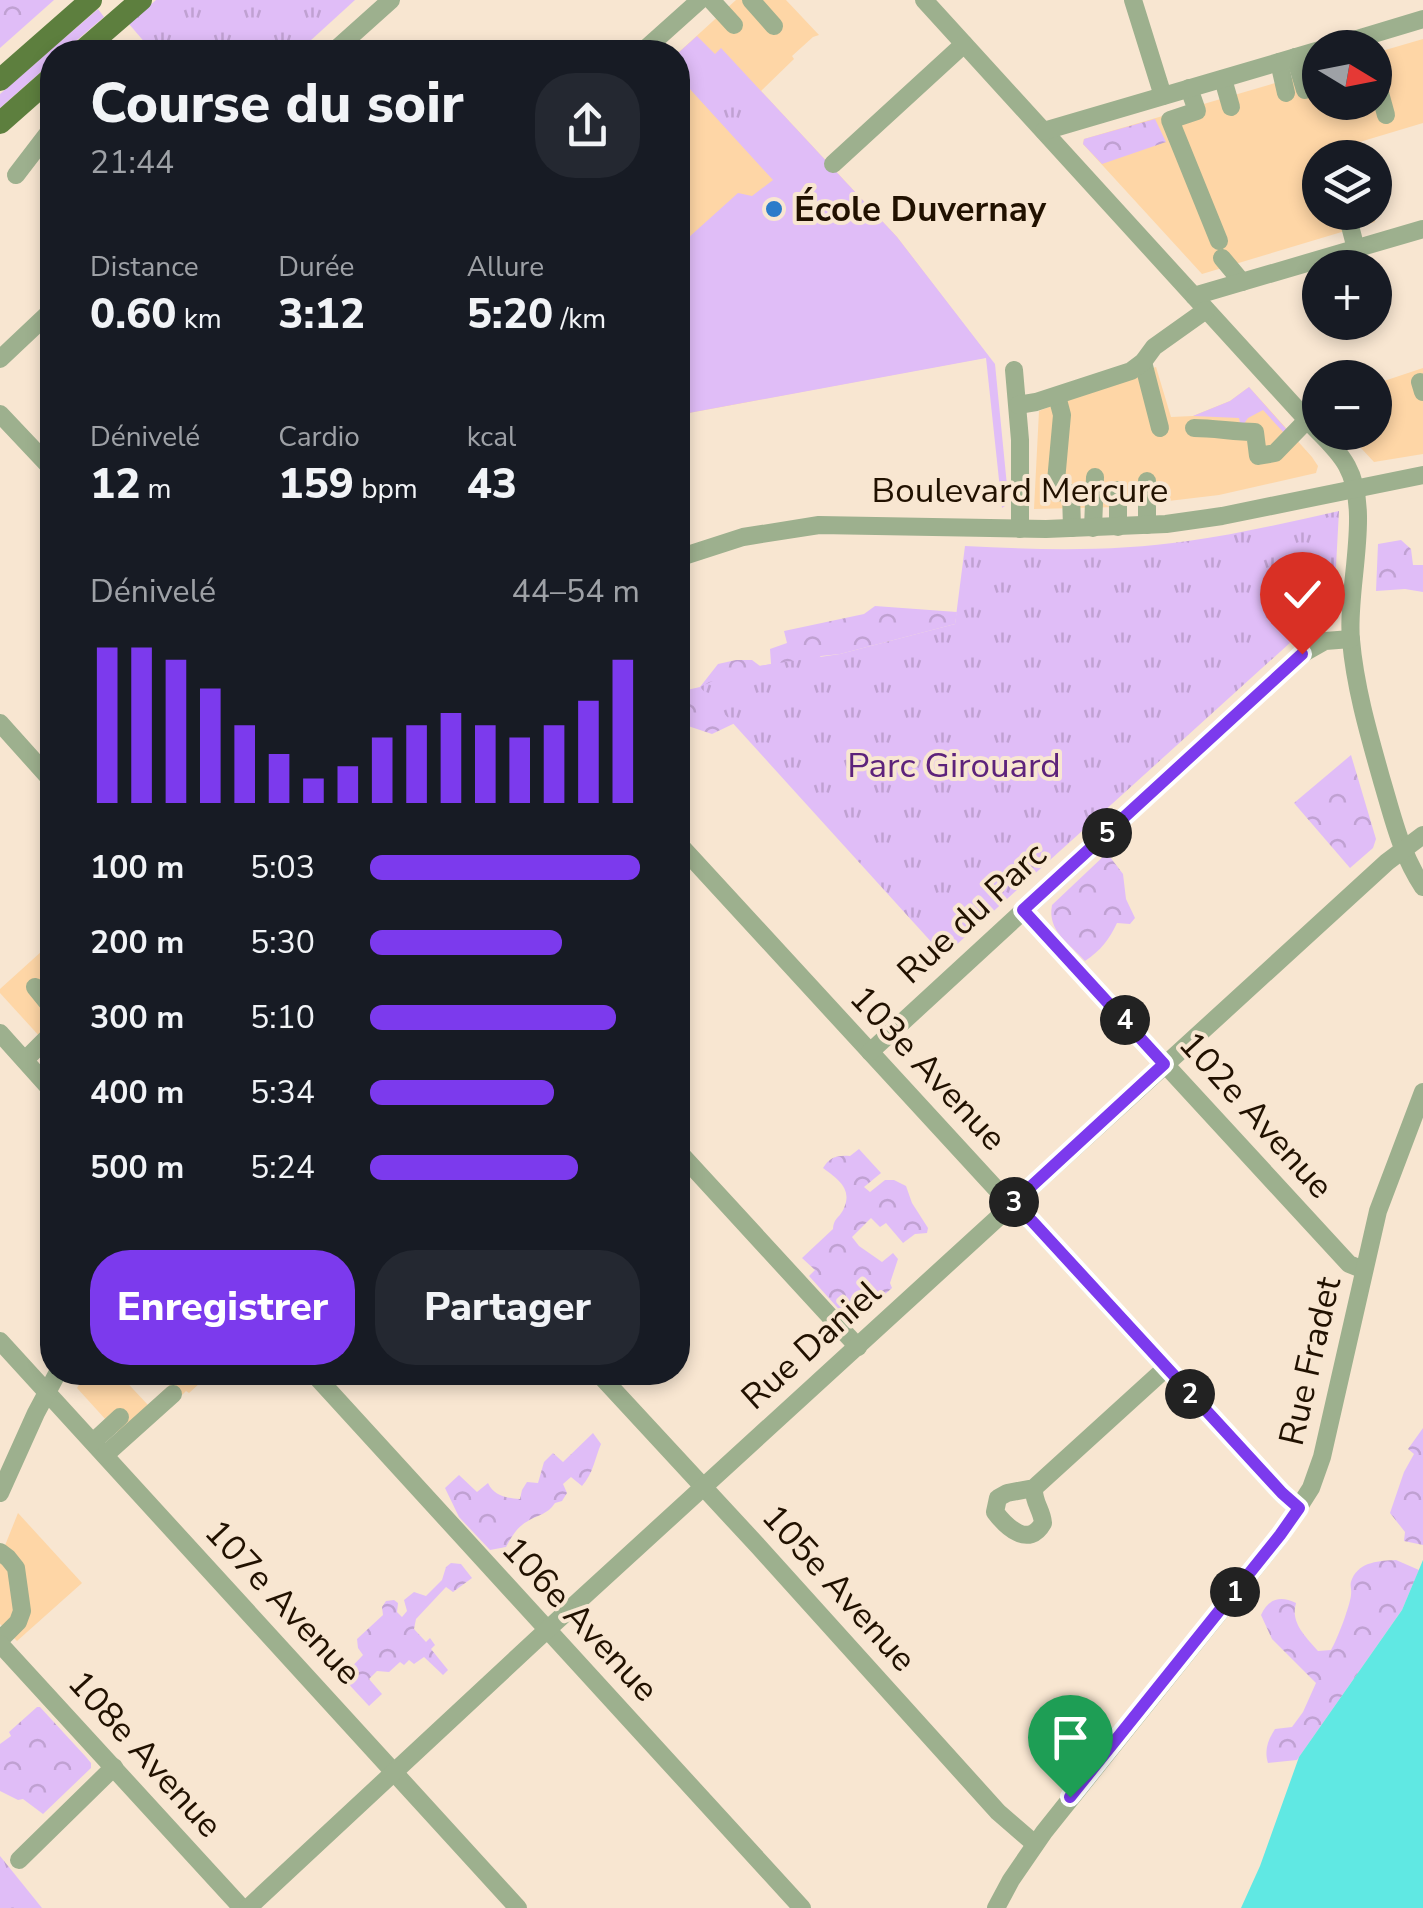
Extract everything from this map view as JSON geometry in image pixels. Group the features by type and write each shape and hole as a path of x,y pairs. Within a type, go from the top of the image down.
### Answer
{"main road":[{"path":"46,40 92,0"},
{"path":"94,40 141,0"},
{"path":"0,80 40,45"},
{"path":"0,123 40,88"}],"street":[{"path":"347,40 391,0"},
{"path":"655,40 700,0"},
{"path":"711,0 734,25"},
{"path":"750,0 774,26"},
{"path":"924,0 1302,412"},
{"path":"1134,0 1162,96"},
{"path":"1392,32 1423,19"},
{"path":"834,164 964,44"},
{"path":"1044,131 1302,55"},
{"path":"1287,60 1296,91"},
{"path":"1223,78 1232,108"},
{"path":"1189,88 1198,111 1170,120 1220,250 1242,282"},
{"path":"16,174 40,143"},
{"path":"1018,405 1122,376 1143,362 1200,303 1242,282 1423,229"},
{"path":"1351,230 1356,249"},
{"path":"0,359 40,321"},
{"path":"1143,362 1160,428"},
{"path":"1014,370 1020,528"},
{"path":"1057,396 1062,415 1055,492 1070,493 1072,528"},
{"path":"0,414 40,457"},
{"path":"1194,428 1255,432 1258,456 1275,453 1302,435"},
{"path":"1334,450 1345,463 1358,512 1351,639 1366,722 1403,850 1423,887"},
{"name":"Boulevard Mercure","path":"690,554 743,537 819,524 1020,528 1147,525 1222,516 1423,475"},
{"path":"1093,528 1095,478"},
{"path":"1146,481 1147,525"},
{"path":"1118,490 1118,527"},
{"name":"Rue du Parc","path":"870,1052 1302,654 1325,641 1351,639"},
{"path":"4,734 40,769"},
{"name":"Rue Daniel","path":"245,1908 1164,1064 1387,862 1423,835"},
{"name":"103e Avenue","path":"690,856 1299,1508"},
{"name":"102e Avenue","path":"1023,910 1344,1260 1364,1270"},
{"path":"36,988 40,993"},
{"path":"0,1033 40,1077"},
{"path":"25,1060 40,1045"},
{"name":"Rue Fradet","path":"996,1908 1035,1844 1280,1535 1314,1480 1386,1190 1423,1092"},
{"path":"690,1164 858,1346"},
{"name":"107e Avenue","path":"0,1341 518,1908"},
{"path":"1034,1488 1166,1368"},
{"path":"0,1494 50,1385"},
{"name":"106e Avenue","path":"324,1385 802,1908"},
{"name":"105e Avenue","path":"609,1385 998,1812 1035,1844"},
{"path":"99,1449 174,1394"},
{"path":"99,1449 120,1417"},
{"path":"0,1552 16,1568 22,1611 18,1622 0,1642"},
{"name":"108e Avenue","path":"0,1642 245,1908"},
{"path":"19,1860 114,1767"}],"shaded area":[{"name":"École Duvernay","path":"736,0 786,0 819,35 792,56 794,59 761,91 897,237 989,357 690,413 690,42"},
{"path":"1423,39 1423,123 1366,140 1302,140 1302,230 1348,230 1202,274 1083,144 1084,139 1302,75 1302,120 1392,120 1392,48"},
{"path":"1156,367 1171,417 1193,416 1230,401 1249,387 1312,457 1318,466 1316,473 1219,495 1118,507 1034,509 1039,411"},
{"path":"1423,368 1423,454 1374,462 1363,450 1392,450 1392,378"},
{"path":"40,953 40,1037 0,993"},
{"path":"129,1385 148,1405 169,1385 198,1385 127,1443 77,1388"},
{"path":"18,1513 82,1583 17,1641 0,1624 0,1558"}],"green space":[{"path":"0,0 54,0 0,48"},
{"path":"156,0 355,0 311,40 143,40 129,24"},
{"path":"98,9 104,17 77,40 62,40"},
{"name":"École Duvernay","path":"697,36 715,54 721,48 897,237 995,364 1008,496 1005,506 1002,508 986,358 690,413 690,236 738,193 752,196 773,180 690,89 690,42"},
{"path":"40,59 40,73 0,108 0,94"},
{"path":"732,81 751,98 752,107 745,116 748,125 739,129 718,110 718,100"},
{"path":"1155,119 1166,142 1102,164 1083,144 1084,139"},
{"path":"1249,387 1288,431 1285,434 1263,410 1248,418 1241,428 1239,418 1193,416 1230,401"},
{"name":"Parc Girouard","path":"1339,511 1334,603 944,956 700,687 738,669 840,654 955,624 965,546 1076,549 1160,545"},
{"path":"1401,540 1411,549 1413,565 1423,565 1423,592 1376,591 1378,544"},
{"path":"875,606 957,612 955,624 821,656 733,724 712,734 690,727 690,689 700,687 718,664 752,660 760,666 771,664 770,649 787,643 784,631 864,614"},
{"path":"1351,755 1376,839 1373,848 1350,868 1294,803"},
{"path":"1107,853 1123,874 1126,899 1135,918 1130,924 1117,923 1104,944 1085,961 1056,929 1052,905"},
{"path":"859,1149 881,1173 864,1187 870,1192 885,1180 906,1186 928,1228 927,1233 915,1234 903,1243 886,1223 880,1227 871,1218 852,1237 882,1262 893,1253 898,1259 892,1288 858,1318 851,1319 809,1276 815,1270 802,1258 833,1229 846,1201 842,1184 823,1168 831,1159 850,1156"},
{"path":"1423,1428 1423,1545 1404,1541 1405,1532 1390,1513 1414,1454 1408,1449"},
{"path":"593,1433 601,1444 586,1481 582,1486 571,1477 563,1484 567,1493 562,1501 521,1526 506,1547 490,1550 459,1517 445,1488 459,1475 477,1492 488,1483 501,1496 520,1499 527,1482 538,1483 544,1462 553,1453 563,1462"},
{"path":"1396,1560 1419,1570 1402,1610 1297,1760 1268,1763 1267,1749 1275,1729 1292,1727 1316,1683 1272,1639 1261,1615 1267,1605 1285,1599 1296,1603 1295,1617 1304,1635 1318,1651 1331,1650 1356,1573 1371,1563"},
{"path":"451,1563 461,1564 472,1578 453,1592 446,1587 416,1619 414,1629 426,1642 430,1638 435,1645 431,1649 448,1670 443,1675 424,1657 414,1664 409,1660 404,1665 400,1662 389,1672 377,1671 369,1679 382,1694 369,1706 342,1677 363,1655 357,1639 383,1615 386,1601 398,1603 397,1612 402,1617 407,1611 404,1600 414,1592 426,1596 442,1580"},
{"path":"37,1707 91,1763 91,1768 43,1814 23,1799 0,1791 0,1744"},
{"path":"0,1856 42,1908 0,1908"}],"water":[{"path":"1423,1560 1423,1908 1241,1908 1299,1757 1402,1610"}],"place":[{"name":"École Duvernay","path":"774,209"}],"route":[{"path":"1070,1797 1299,1508 1012,1204 1164,1064 1023,910 1302,654"}]}
